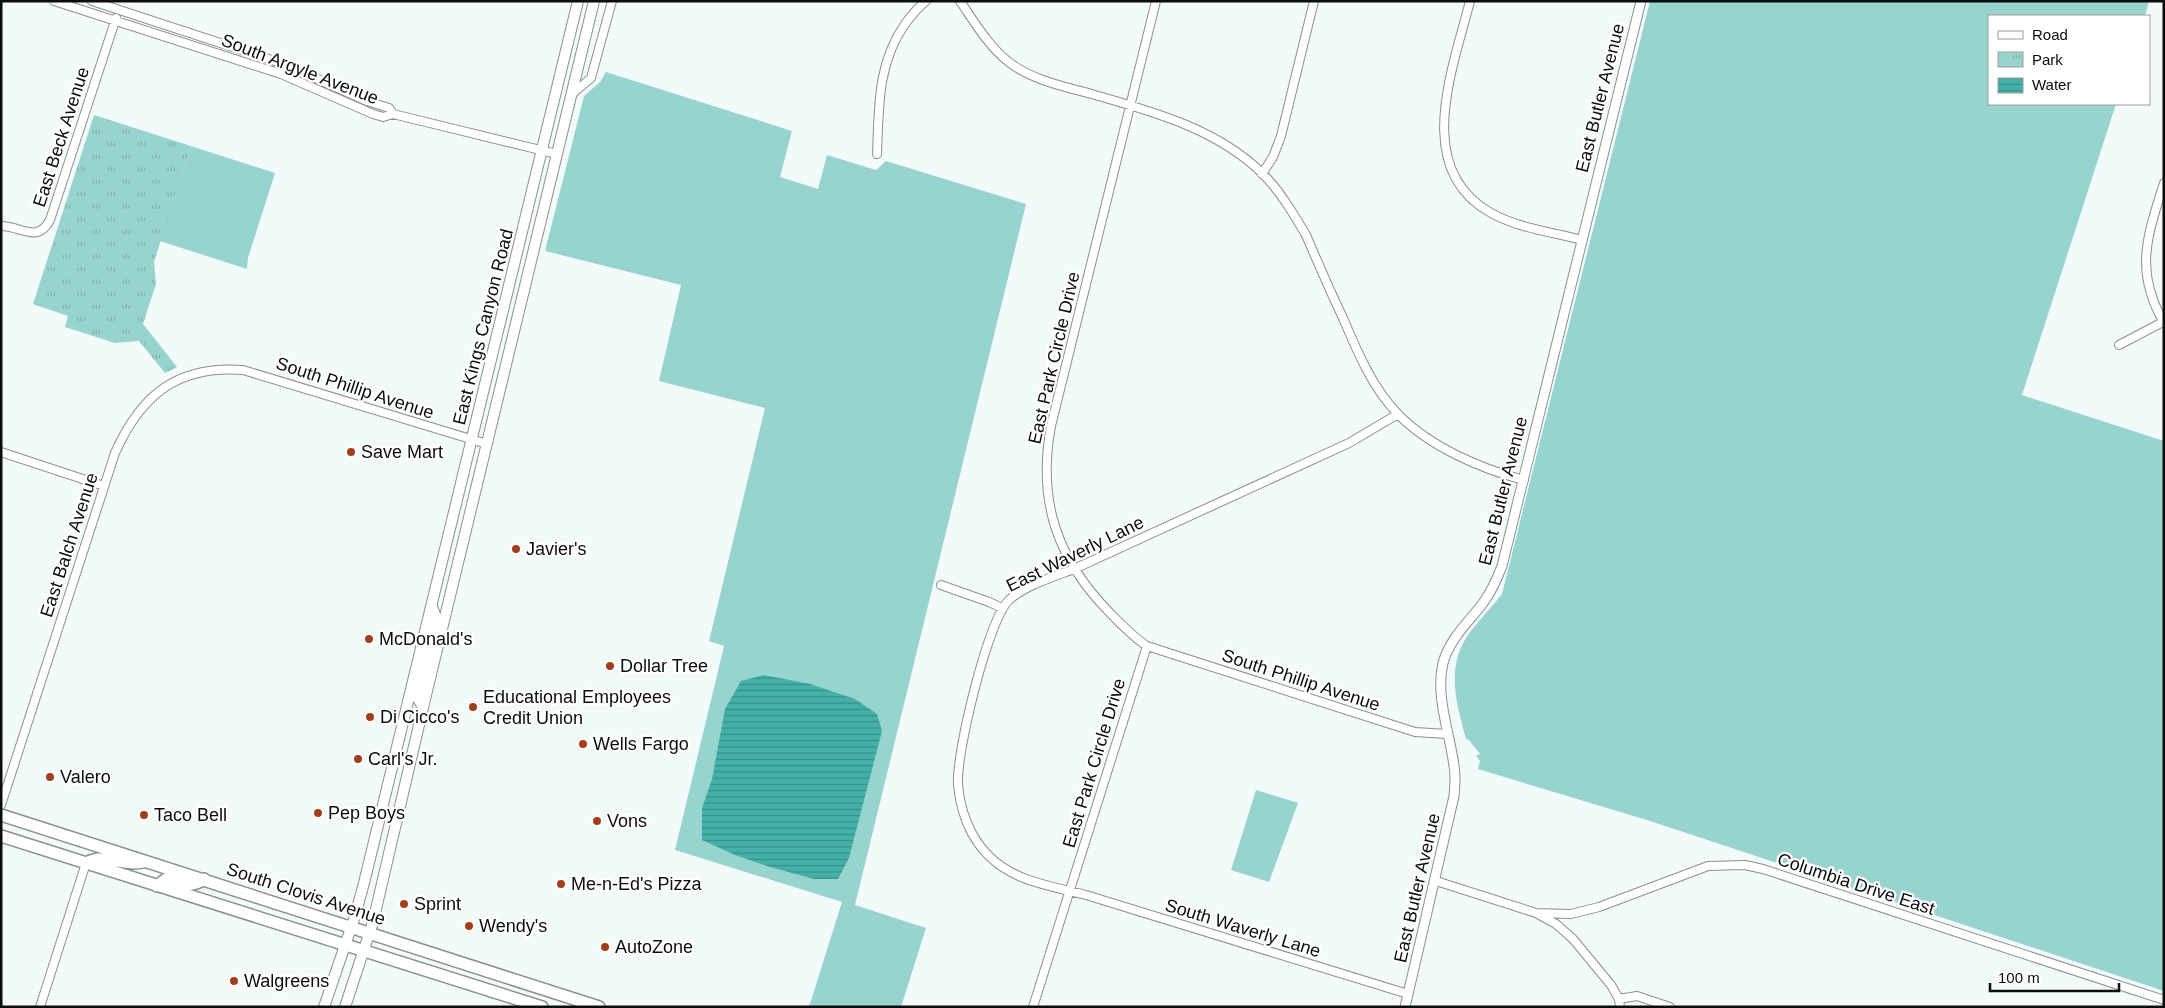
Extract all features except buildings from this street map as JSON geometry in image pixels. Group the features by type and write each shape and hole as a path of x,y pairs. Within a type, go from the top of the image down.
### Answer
{"main road":[{"name":"East Kings Canyon Road","path":"324,1007 351,927 432,606 578,1"},
{"name":"East Kings Canyon Road","path":"345,1007 370,933 594,1"},
{"path":"423,707 418,699 436,618 432,606"},
{"name":"South Clovis Avenue","path":"1,815 599,1007"},
{"name":"South Clovis Avenue","path":"1,836 363,952 542,1007"},
{"path":"86,863 97,858 130,864 148,861"},
{"path":"157,886 166,879 191,885 196,885 204,879"}],"street":[{"name":"South Argyle Avenue","path":"54,1 281,74 372,114 383,117 393,114 557,154"},
{"name":"South Argyle Avenue","path":"92,1 284,64 367,101 389,108 393,114"},
{"path":"572,94 592,78 612,1"},
{"path":"878,154 880,89 887,56 906,23 926,1"},
{"path":"960,1 983,34 1010,63 1028,74 1048,82 1171,118 1213,139 1247,160 1283,198 1306,235 1367,369 1398,414 1419,432 1469,461 1504,475 1524,480"},
{"name":"East Park Circle Drive","path":"1034,1007 1147,646 1094,597 1074,569 1061,542 1048,501 1046,452 1156,1"},
{"path":"1262,174 1273,157 1281,136 1314,1"},
{"path":"1470,1 1450,82 1443,123 1447,157 1453,173 1473,200 1492,213 1515,223 1582,240"},
{"name":"East Butler Avenue","path":"1405,1007 1436,881 1454,796 1454,764 1448,734 1441,677 1443,664 1455,637 1482,604 1497,579 1524,480 1641,1"},
{"name":"East Beck Avenue","path":"1,226 32,233 39,232 46,227 50,220 118,10"},
{"path":"2119,345 2163,323 2149,291 2145,268 2152,221 2164,183"},
{"name":"East Balch Avenue","path":"1,805 104,486 125,429 138,410 152,396 174,382 201,372 218,369 243,370"},
{"name":"South Phillip Avenue","path":"243,370 487,444"},
{"name":"East Waverly Lane","path":"1070,892 1030,881 1002,866 989,856 972,834 961,804 958,784 962,741 992,630 1002,608 1019,593 1349,443 1398,414"},
{"path":"1,452 104,486"},
{"path":"941,585 1002,608"},
{"name":"South Phillip Avenue","path":"1147,646 1415,732 1448,734"},
{"path":"40,1007 86,863"},
{"name":"Columbia Drive East","path":"1536,913 1572,914 1614,902 1708,866 1745,866 1764,870 2164,1000"},
{"path":"1436,881 1536,913 1556,924 1573,939 1611,985 1620,1003 1637,996 1670,1007"},
{"name":"South Waverly Lane","path":"1070,892 1086,895 1408,994"}],"green space":[{"path":"1650,1 2149,1 2145,15 1988,15 1988,105 2116,105 2022,395 2164,441 2164,991 1647,820 1478,769 1480,761 1476,756 1480,754 1469,740 1466,739 1456,698 1455,671 1462,645 1470,632 1502,594"},
{"path":"606,72 792,131 780,177 818,189 827,155 876,170 886,161 1026,204 855,905 926,928 901,1007 809,1007 842,902 675,850 724,646 709,641 765,408 659,381 681,285 545,251 584,96 600,82"},
{"path":"94,115 191,146 154,262 156,284 143,324 177,367 165,373 139,341 115,343 65,327 68,316 33,304"},
{"path":"191,146 275,173 248,258 247,269 160,241"},
{"path":"1256,790 1298,803 1269,882 1231,870"}],"water":[{"path":"764,675 810,684 855,699 877,714 882,731 849,858 838,879 814,879 770,867 735,855 702,840 702,808 712,779 725,709 741,681"}],"place":[{"name":"Save Mart","path":"351,452"},
{"name":"Javier's","path":"516,549"},
{"name":"McDonald's","path":"369,639"},
{"name":"Dollar Tree","path":"610,666"},
{"name":"Educational Employees Credit Union","path":"473,707"},
{"name":"Di Cicco's","path":"370,717"},
{"name":"Wells Fargo","path":"583,744"},
{"name":"Carl's Jr.","path":"358,759"},
{"name":"Valero","path":"50,777"},
{"name":"Pep Boys","path":"318,813"},
{"name":"Taco Bell","path":"144,815"},
{"name":"Vons","path":"597,821"},
{"name":"Me-n-Ed's Pizza","path":"561,884"},
{"name":"Sprint","path":"404,904"},
{"name":"Wendy's","path":"469,926"},
{"name":"AutoZone","path":"605,947"},
{"name":"Walgreens","path":"234,981"}]}
